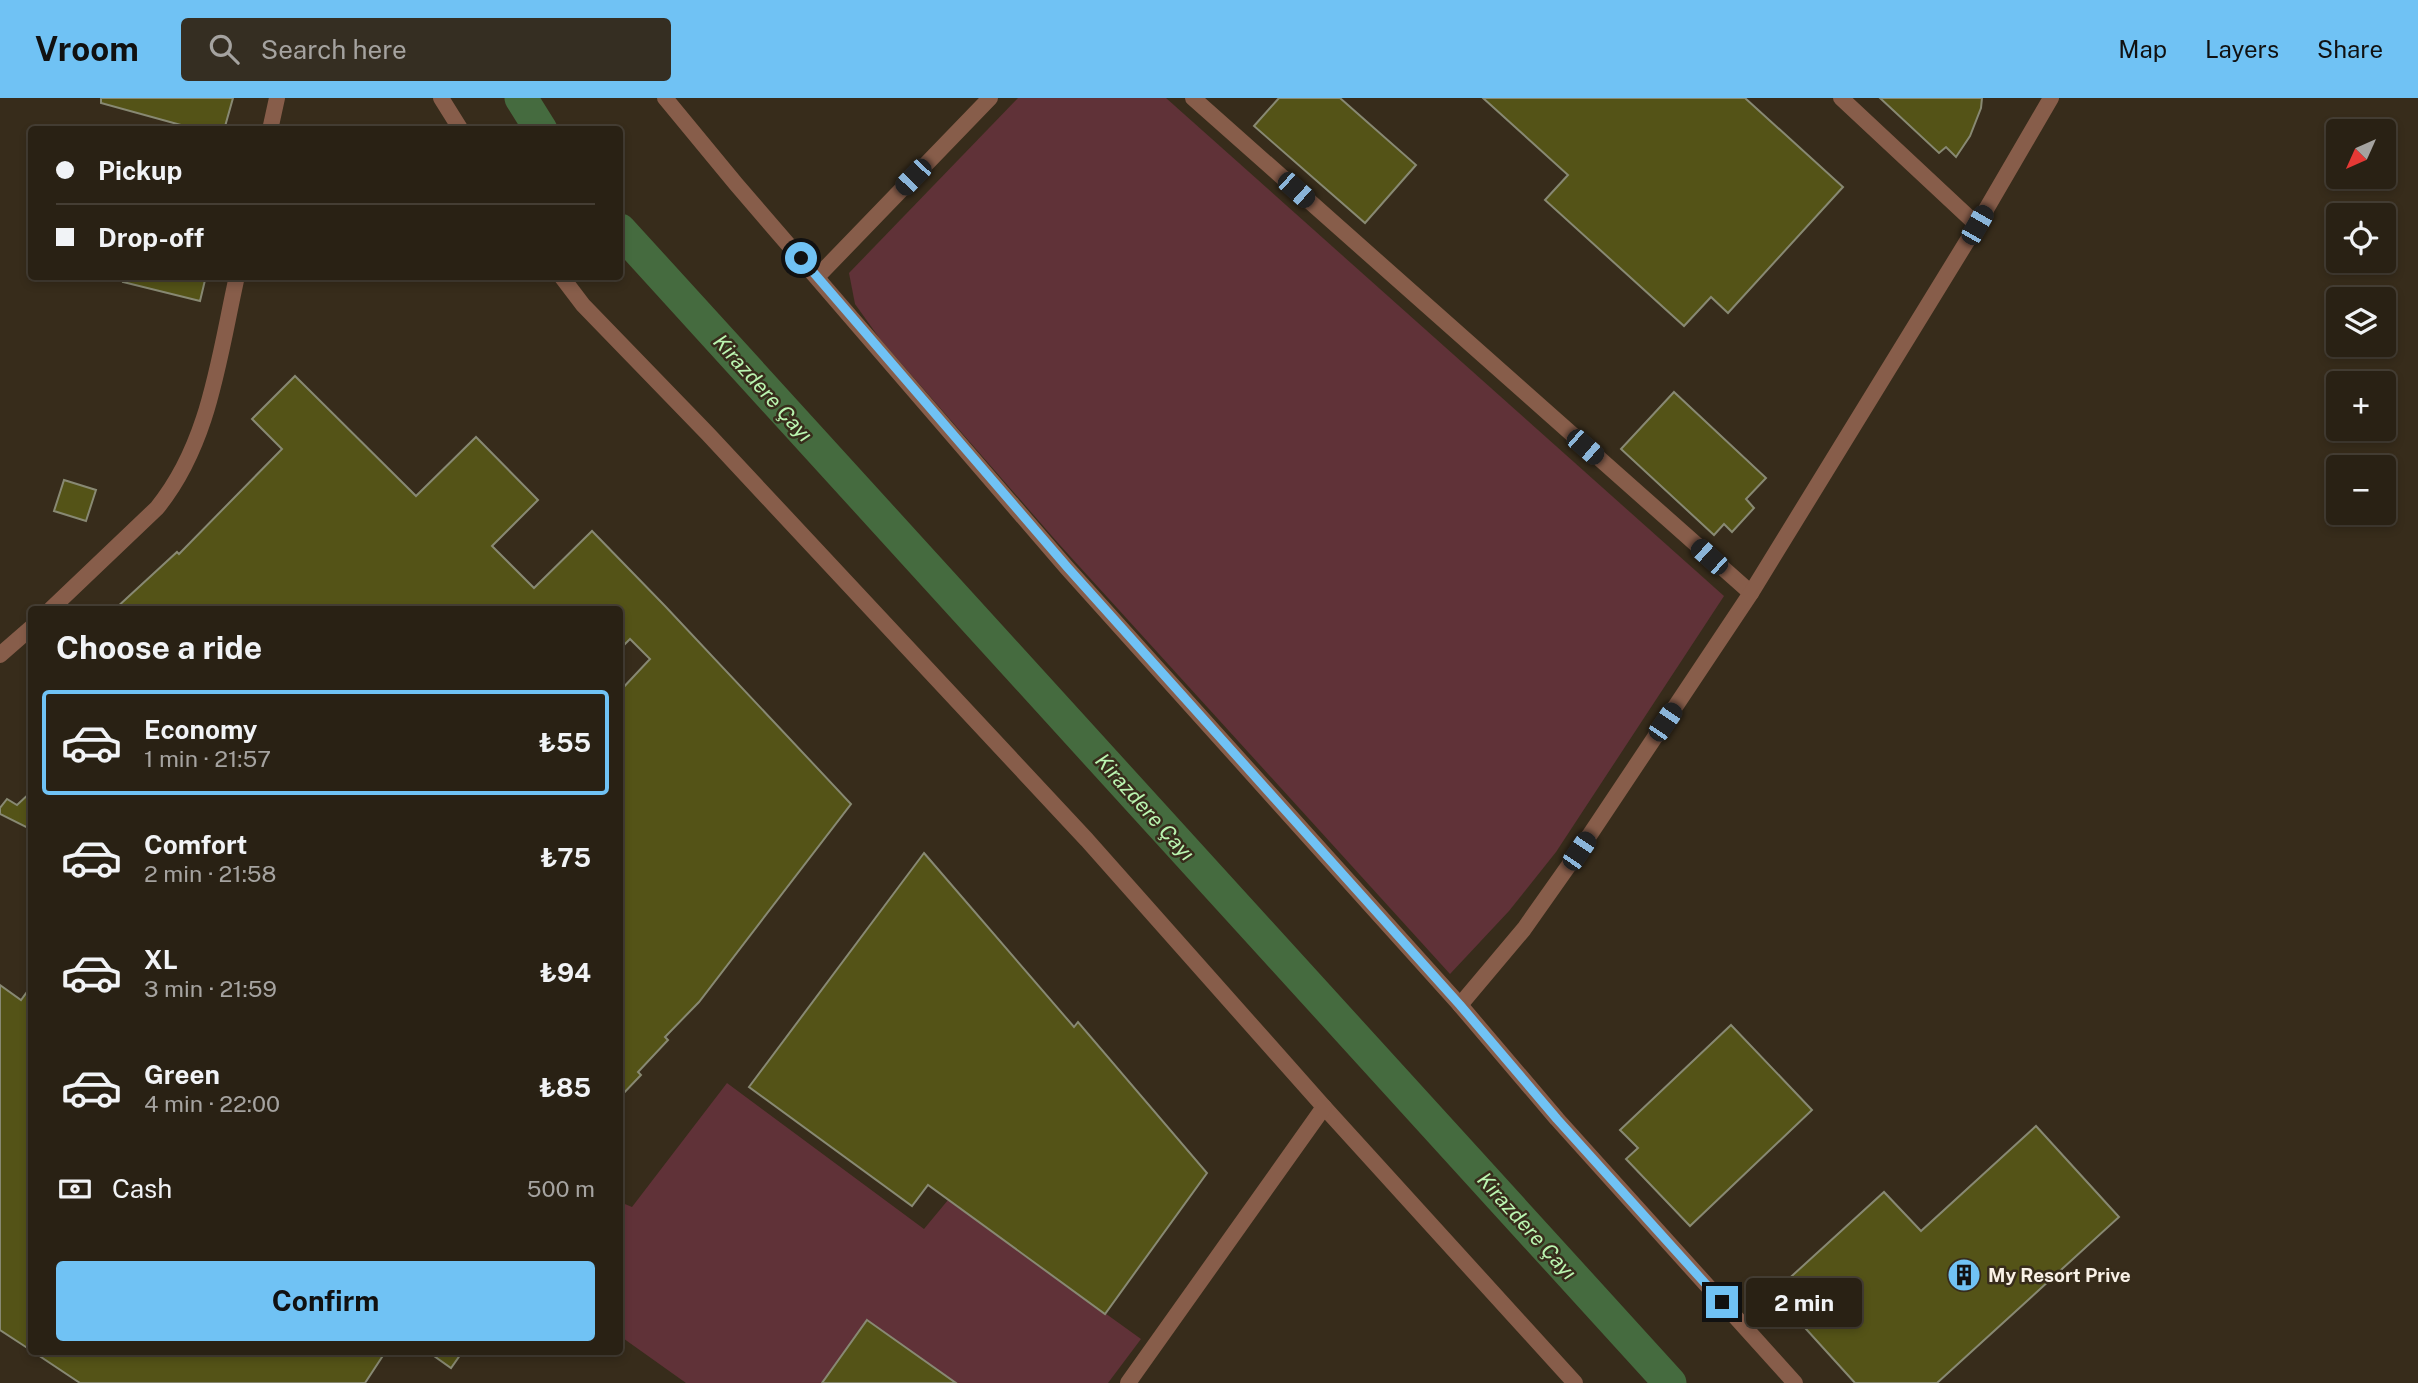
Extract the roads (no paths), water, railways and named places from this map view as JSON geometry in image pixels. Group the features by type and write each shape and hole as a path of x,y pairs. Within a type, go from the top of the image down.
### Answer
{"street":[{"path":"271,126 278,98"},
{"path":"441,98 458,126"},
{"path":"666,98 736,184 1068,568 1795,1383"},
{"path":"818,276 990,98"},
{"path":"1192,98 1751,593"},
{"path":"1841,98 1977,225"},
{"path":"1460,1005 1548,896 1751,593 1977,225 2051,98"},
{"path":"54,606 157,508 186,467 207,409 236,280"},
{"path":"564,280 583,305 1087,840 1324,1107 1575,1383"},
{"path":"0,655 28,630"},
{"path":"1128,1383 1324,1107"}],"waterway":[{"name":"Kirazdere Çayı","path":"521,98 538,126"},
{"name":"Kirazdere Çayı","path":"623,233 1670,1383"}],"place":[{"name":"My Resort Prive","path":"1964,1275"}]}
